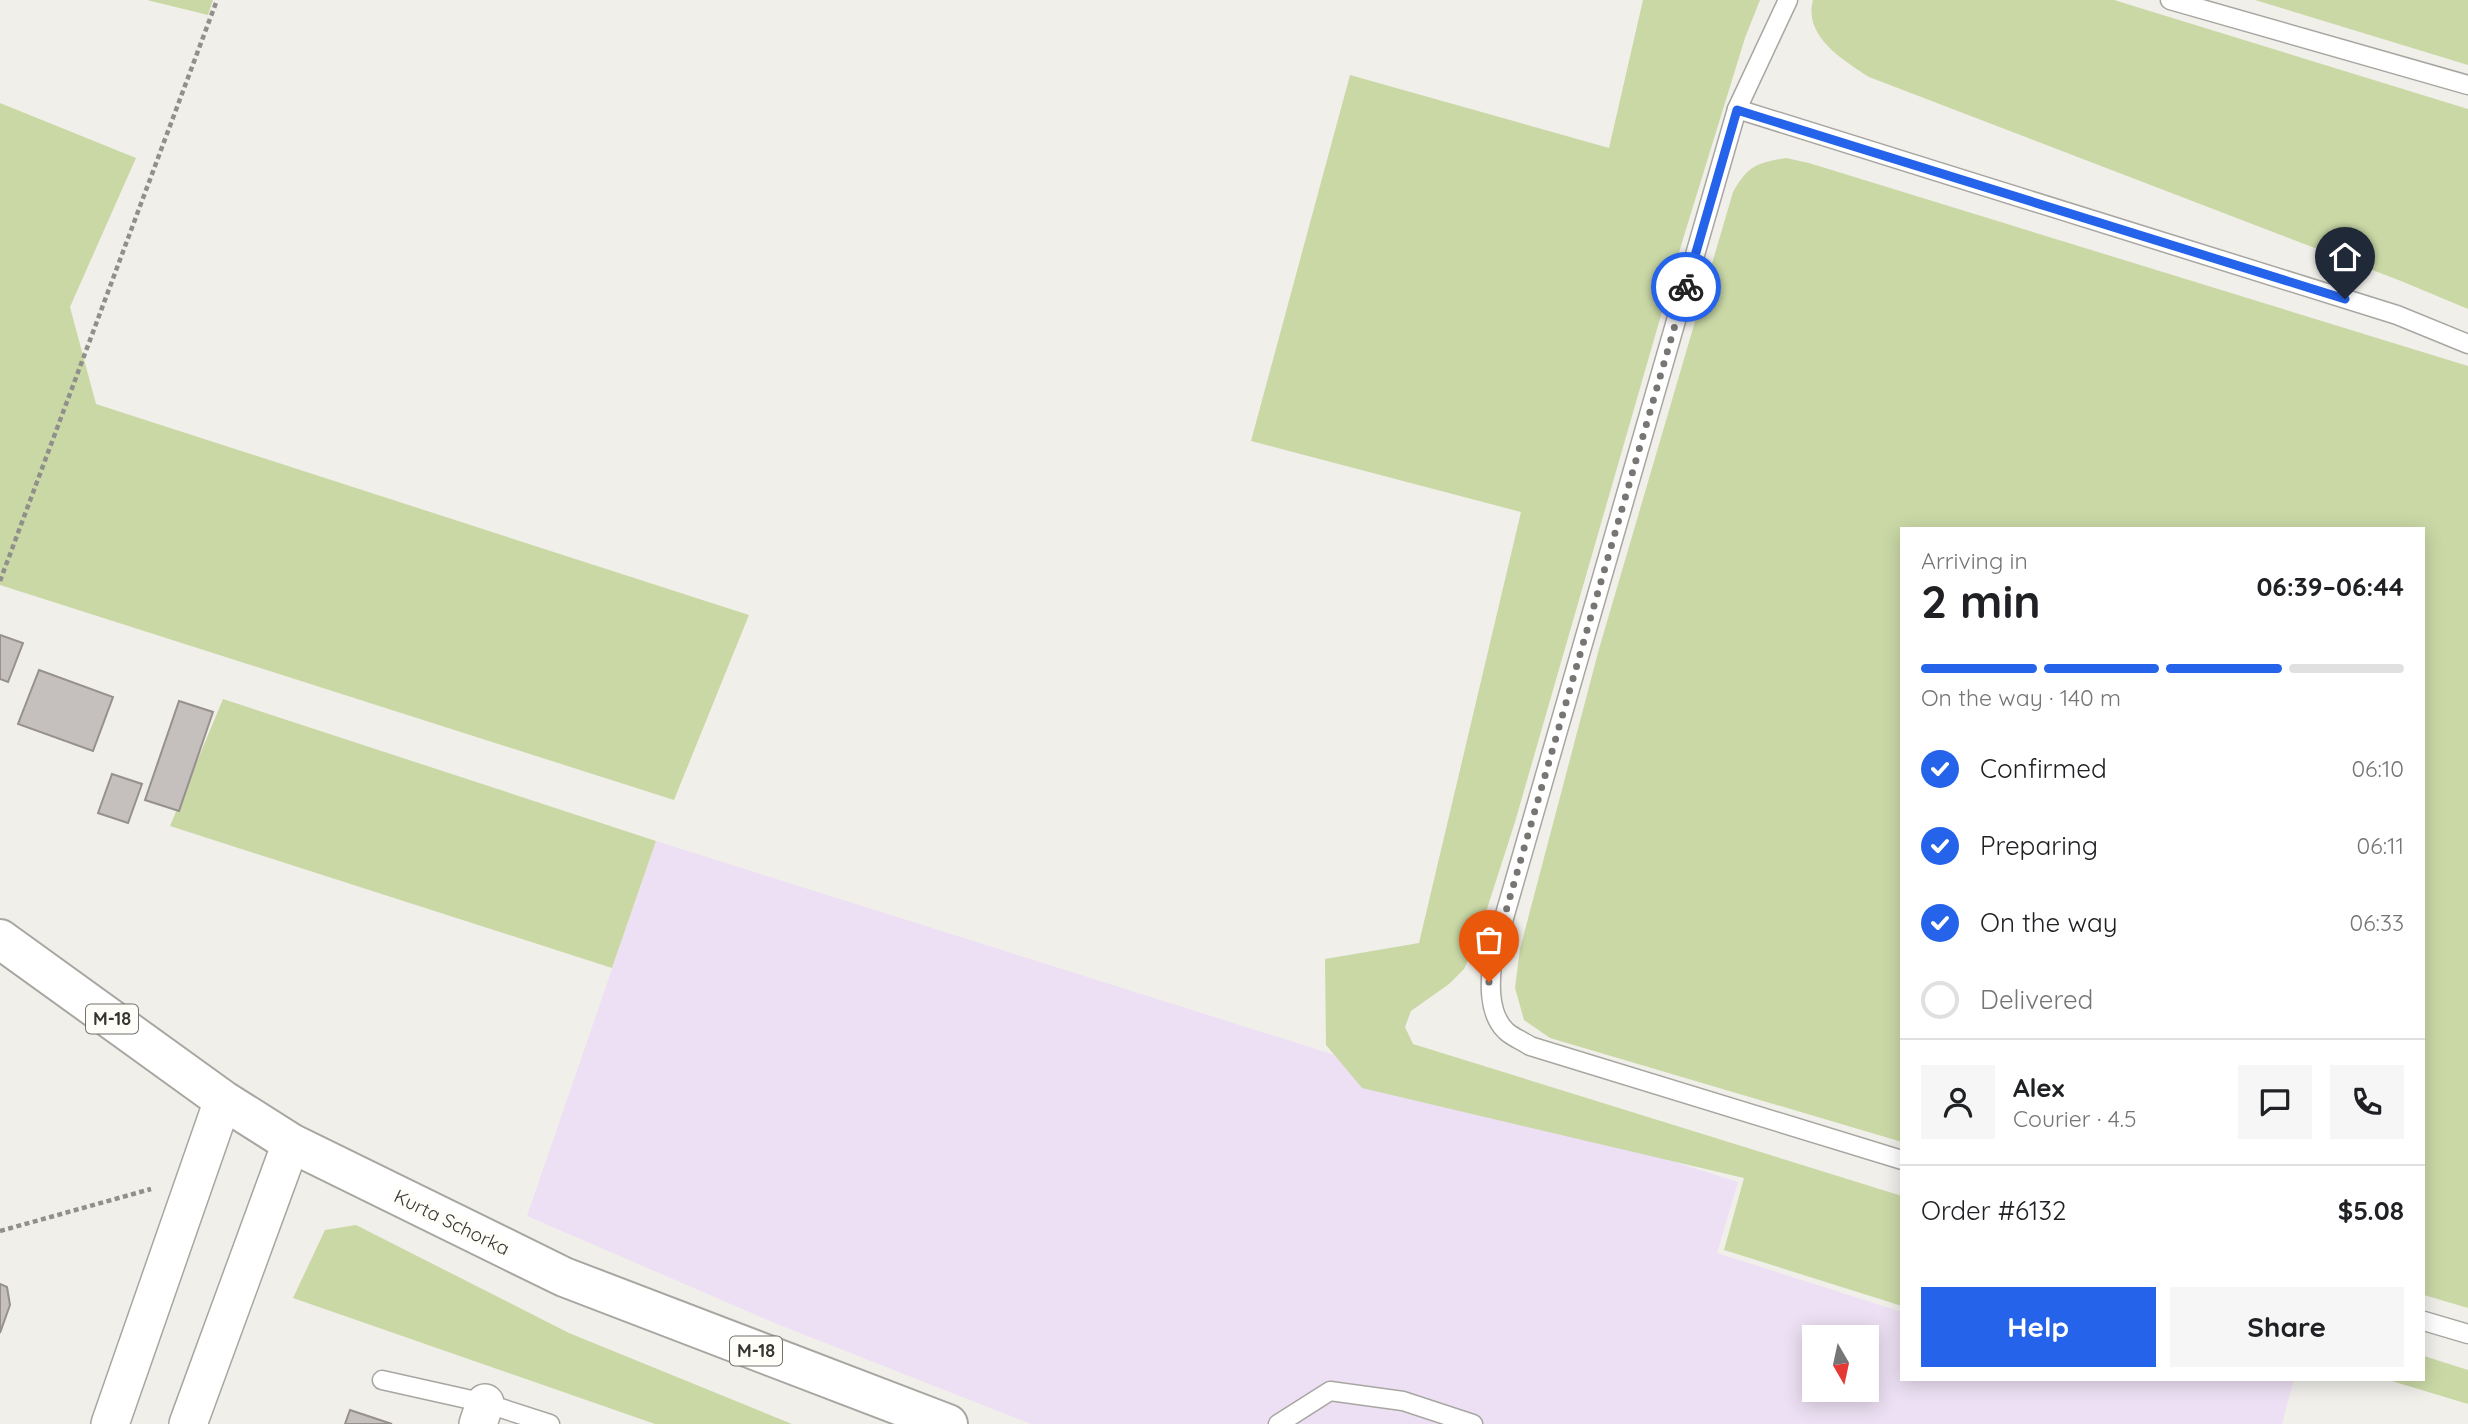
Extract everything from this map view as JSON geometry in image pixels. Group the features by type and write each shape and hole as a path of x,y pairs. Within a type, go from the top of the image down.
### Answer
{"main road":[{"name":"Kurta Schorka","path":"0,939 223,1100 291,1143 564,1277 948,1424"}],"street":[{"path":"110,1424 223,1100"},
{"path":"188,1424 291,1143"}],"lane":[{"path":"1788,0 1737,110 1493,956 1489,982 1492,1005 1505,1031 1530,1046 1900,1159"},
{"path":"2170,0 2468,85"},
{"path":"1737,110 2397,315 2468,344"},
{"path":"2425,1321 2468,1334"},
{"path":"382,1380 482,1414 550,1424"},
{"path":"1278,1424 1330,1391 1403,1401 1473,1424"}],"path":[{"path":"0,581 217,0"},
{"path":"0,1231 197,1176"}],"shaded area":[{"path":"656,841 1738,1182 1717,1253 1900,1311 1900,1381 2293,1381 2282,1424 1031,1424 777,1324 527,1216"}],"green space":[{"path":"147,0 213,0 208,15"},
{"path":"1643,0 1760,0 1745,38 1683,239 1515,822 1476,943 1464,969 1449,984 1411,1011 1405,1027 1413,1044 1900,1195 1900,1305 1724,1250 1744,1178 1362,1088 1326,1045 1325,959 1419,943 1521,512 1251,441 1350,75 1609,148"},
{"path":"1813,0 2114,0 2468,109 2468,309 1869,77 1837,55 1819,36 1811,13"},
{"path":"2255,0 2468,0 2468,65"},
{"path":"0,103 136,158 70,307 96,404 749,615 674,800 0,585"},
{"path":"1786,158 1809,163 2468,366 2468,1308 2425,1295 2425,527 1900,527 1900,1141 1550,1038 1524,1020 1515,988 1520,949 1599,649 1733,192 1748,171 1767,162"},
{"path":"223,699 656,841 612,968 170,826"},
{"path":"356,1225 569,1333 792,1424 655,1424 293,1298 325,1230"},
{"path":"2425,1356 2468,1370 2468,1404 2392,1381 2425,1381"}],"building":[{"path":"0,635 23,643 8,682 0,679"},
{"path":"39,670 113,697 93,751 18,724"},
{"path":"179,701 213,712 179,811 145,800"},
{"path":"112,774 142,784 128,823 98,813"},
{"path":"0,1284 7,1287 10,1305 0,1333"},
{"path":"350,1410 392,1424 345,1424"}],"way so far":[{"path":"1489,982 1493,956 1686,287"}],"route":[{"path":"1686,287 1737,110 2345,299"}]}
